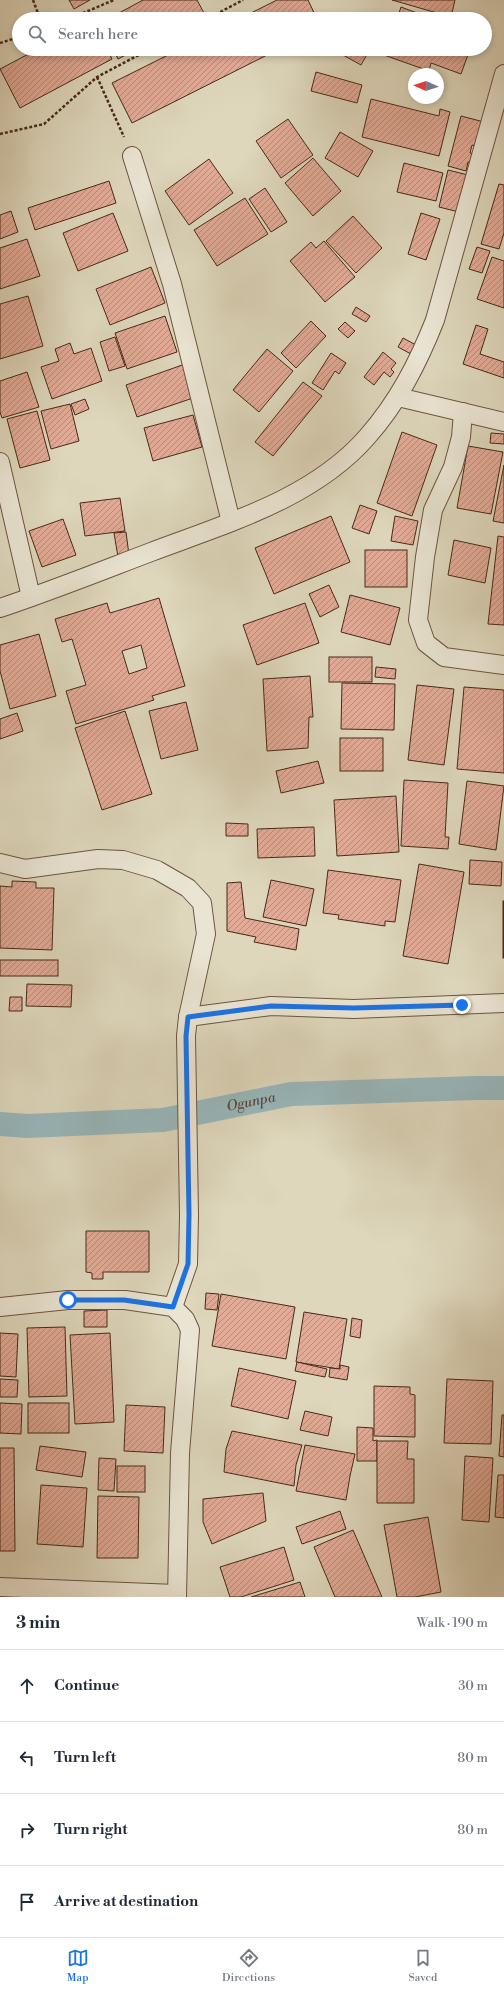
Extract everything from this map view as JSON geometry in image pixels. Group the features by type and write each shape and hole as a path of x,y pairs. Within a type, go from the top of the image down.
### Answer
{"street":[{"path":"0,608 232,522 291,495 330,471 367,438 398,397 420,358 435,320 500,107 504,74"},
{"path":"132,156 172,284 232,522"},
{"path":"398,397 504,422"},
{"path":"464,412 461,437 453,467 433,510 425,557 418,620 426,643 444,658 504,665"},
{"path":"0,462 31,597"},
{"path":"0,864 25,870 98,859 122,860 157,870 188,888 202,903 206,934 188,1017 186,1036 189,1215 188,1264 173,1307"},
{"path":"188,1017 271,1006 354,1008 504,1003"},
{"path":"0,1307 68,1300 124,1300 173,1307 186,1318 190,1330 180,1453 177,1595 22,1592 0,1587"}],"path":[{"path":"32,0 37,12"},
{"path":"86,12 114,0"},
{"path":"220,12 243,0"},
{"path":"0,43 12,39"},
{"path":"0,134 44,124 97,76 136,56"},
{"path":"97,76 132,156"}],"building":[{"path":"69,0 90,0 74,9"},
{"path":"143,0 197,0 203,12 121,12"},
{"path":"277,0 308,0 314,12 253,12"},
{"path":"392,0 455,0 452,12 434,12"},
{"path":"401,7 414,12 399,12"},
{"path":"25,56 110,56 112,59 20,108 0,69"},
{"path":"116,56 124,56 118,59"},
{"path":"166,56 265,56 132,123 112,83"},
{"path":"345,56 366,56 361,65"},
{"path":"387,56 467,56 461,74 431,63 430,68 421,68"},
{"path":"316,72 362,85 357,103 311,91"},
{"path":"371,99 439,116 440,109 450,112 439,156 362,137"},
{"path":"461,116 484,122 478,147 472,145 470,153 477,154 474,164 468,162 466,171 448,166"},
{"path":"288,119 313,155 281,178 256,141"},
{"path":"340,132 373,151 358,177 325,158"},
{"path":"313,158 341,191 313,216 285,183"},
{"path":"209,159 233,193 189,225 165,191"},
{"path":"404,163 443,173 436,201 397,192"},
{"path":"448,170 468,175 459,212 439,207"},
{"path":"109,181 116,203 35,230 28,208"},
{"path":"499,184 504,185 504,233 499,249 481,244"},
{"path":"265,188 287,222 271,232 249,199"},
{"path":"245,198 268,234 217,266 194,230"},
{"path":"11,211 18,232 0,239 0,215"},
{"path":"113,213 128,251 78,271 63,233"},
{"path":"421,213 440,219 426,260 408,254"},
{"path":"353,216 382,248 356,273 326,241"},
{"path":"27,239 40,276 0,289 0,248"},
{"path":"324,241 355,277 325,302 290,261 311,242 316,248"},
{"path":"477,247 490,251 482,273 469,269"},
{"path":"492,257 504,261 504,308 477,299"},
{"path":"151,267 165,303 110,325 96,289"},
{"path":"28,296 43,346 0,359 0,304"},
{"path":"356,307 370,316 366,322 352,314"},
{"path":"165,316 177,352 127,369 115,333"},
{"path":"311,321 326,336 296,368 281,353"},
{"path":"345,322 355,331 348,338 338,329"},
{"path":"476,325 488,329 480,354 504,362 504,378 463,364"},
{"path":"115,337 125,366 109,371 100,342"},
{"path":"403,338 416,345 411,354 398,347"},
{"path":"70,343 74,354 91,348 102,381 52,399 41,367 59,361 55,349"},
{"path":"267,349 293,371 259,412 233,390"},
{"path":"383,352 396,363 391,369 394,372 390,377 384,372 374,385 364,377"},
{"path":"331,353 346,363 339,374 335,371 323,390 312,383"},
{"path":"185,364 196,397 137,417 126,385"},
{"path":"27,372 39,407 2,418 0,412 0,381"},
{"path":"303,382 322,396 273,456 255,442"},
{"path":"85,399 89,409 75,415 71,404"},
{"path":"70,404 79,441 51,449 41,411"},
{"path":"37,411 50,460 20,468 7,419"},
{"path":"193,415 202,447 153,461 144,428"},
{"path":"402,432 437,445 412,516 377,503"},
{"path":"491,433 504,434 504,444 490,443"},
{"path":"468,446 503,452 491,514 457,508"},
{"path":"504,465 504,523 493,521"},
{"path":"120,498 125,531 85,536 80,503"},
{"path":"360,505 377,511 369,534 352,528"},
{"path":"331,516 350,562 274,594 255,548"},
{"path":"395,516 418,521 413,545 391,541"},
{"path":"63,519 76,555 42,567 29,531"},
{"path":"126,532 129,555 118,557 114,533"},
{"path":"498,536 504,537 504,625 488,624"},
{"path":"454,540 491,548 485,583 448,575"},
{"path":"365,550 407,550 407,587 365,587"},
{"path":"329,585 339,607 320,617 309,594"},
{"path":"350,595 400,608 390,645 341,632"},
{"path":"159,598 185,686 152,696 154,700 76,724 66,691 86,685 72,639 62,642 55,619 107,603 110,613","holes":["141,645 147,668 129,674 122,651"]},
{"path":"305,603 319,643 257,665 243,625"},
{"path":"39,634 56,696 10,709 0,671 0,645"},
{"path":"329,657 372,657 372,682 329,682"},
{"path":"376,667 396,669 395,679 375,677"},
{"path":"310,676 313,717 309,717 308,748 267,751 263,679"},
{"path":"342,683 395,684 394,730 341,729"},
{"path":"417,685 454,689 444,765 408,760"},
{"path":"464,687 504,690 504,773 457,769"},
{"path":"186,702 198,750 161,759 149,711"},
{"path":"125,711 152,794 102,810 75,728"},
{"path":"17,713 23,731 0,739 0,719"},
{"path":"340,738 383,738 383,771 340,771"},
{"path":"318,761 324,783 281,793 276,771"},
{"path":"404,780 448,783 445,837 449,837 448,849 401,846"},
{"path":"467,781 504,786 496,850 459,844"},
{"path":"396,796 399,852 337,856 334,800"},
{"path":"226,823 248,824 248,836 226,836"},
{"path":"314,827 315,856 258,858 257,829"},
{"path":"470,860 502,862 501,886 469,884"},
{"path":"419,864 464,872 448,964 403,956"},
{"path":"328,870 401,880 395,922 385,921 385,926 338,919 339,915 323,913"},
{"path":"271,880 314,889 306,926 263,917"},
{"path":"12,881 36,882 36,888 54,888 52,950 0,948 0,886 12,887"},
{"path":"241,882 245,918 299,929 296,950 254,942 256,937 227,931 227,883"},
{"path":"504,901 504,958 503,958"},
{"path":"0,960 58,960 58,976 0,976"},
{"path":"27,984 72,985 71,1007 26,1006"},
{"path":"10,997 22,997 22,1011 9,1011"},
{"path":"86,1231 149,1231 149,1272 103,1272 103,1279 92,1279 92,1273 86,1272"},
{"path":"206,1293 219,1294 217,1310 205,1309"},
{"path":"221,1294 295,1307 286,1359 212,1346"},
{"path":"107,1310 107,1327 84,1327 84,1311"},
{"path":"304,1312 347,1319 339,1369 296,1362"},
{"path":"352,1318 362,1320 360,1338 350,1336"},
{"path":"65,1327 67,1396 29,1397 27,1328"},
{"path":"0,1333 18,1334 16,1377 0,1376"},
{"path":"110,1333 114,1422 75,1424 70,1335"},
{"path":"297,1362 327,1369 325,1377 295,1371"},
{"path":"340,1365 349,1367 347,1380 329,1377 330,1368 340,1369"},
{"path":"239,1368 296,1381 288,1419 231,1406"},
{"path":"0,1379 18,1380 17,1397 0,1397"},
{"path":"447,1379 493,1381 491,1444 444,1443"},
{"path":"374,1386 410,1387 410,1394 415,1395 415,1437 374,1436"},
{"path":"0,1403 22,1404 21,1434 0,1433"},
{"path":"28,1403 69,1403 69,1433 28,1433"},
{"path":"126,1405 165,1407 163,1453 124,1451"},
{"path":"305,1411 332,1417 328,1436 300,1430"},
{"path":"502,1415 504,1415 504,1457 499,1456"},
{"path":"357,1427 373,1428 373,1441 377,1440 377,1461 357,1461"},
{"path":"232,1431 302,1445 296,1465 294,1486 224,1472 226,1449"},
{"path":"377,1441 408,1441 407,1459 414,1459 414,1503 377,1503"},
{"path":"305,1445 355,1454 346,1500 296,1491"},
{"path":"40,1446 86,1452 82,1477 36,1470"},
{"path":"0,1448 14,1448 15,1551 0,1551"},
{"path":"465,1456 493,1458 489,1522 462,1520"},
{"path":"99,1458 116,1459 114,1491 98,1490"},
{"path":"117,1466 145,1466 145,1492 117,1492"},
{"path":"498,1475 504,1475 504,1518 495,1517"},
{"path":"41,1485 87,1488 83,1547 37,1544"},
{"path":"263,1493 266,1521 212,1544 203,1522 203,1499"},
{"path":"98,1496 139,1497 138,1558 97,1558"},
{"path":"340,1511 346,1529 302,1544 296,1527"},
{"path":"428,1517 441,1592 415,1597 397,1597 384,1525"},
{"path":"353,1530 382,1597 335,1597 314,1547"},
{"path":"284,1547 294,1580 241,1597 230,1597 220,1567"},
{"path":"300,1582 305,1597 251,1597"}],"waterway":[{"name":"Ogunpa","path":"0,1124 28,1126 163,1120 291,1094 504,1088"}],"route":[{"path":"68,1300 124,1300 173,1307 183,1282 188,1264 189,1215 186,1036 188,1017 271,1006 354,1008 462,1005"}]}
